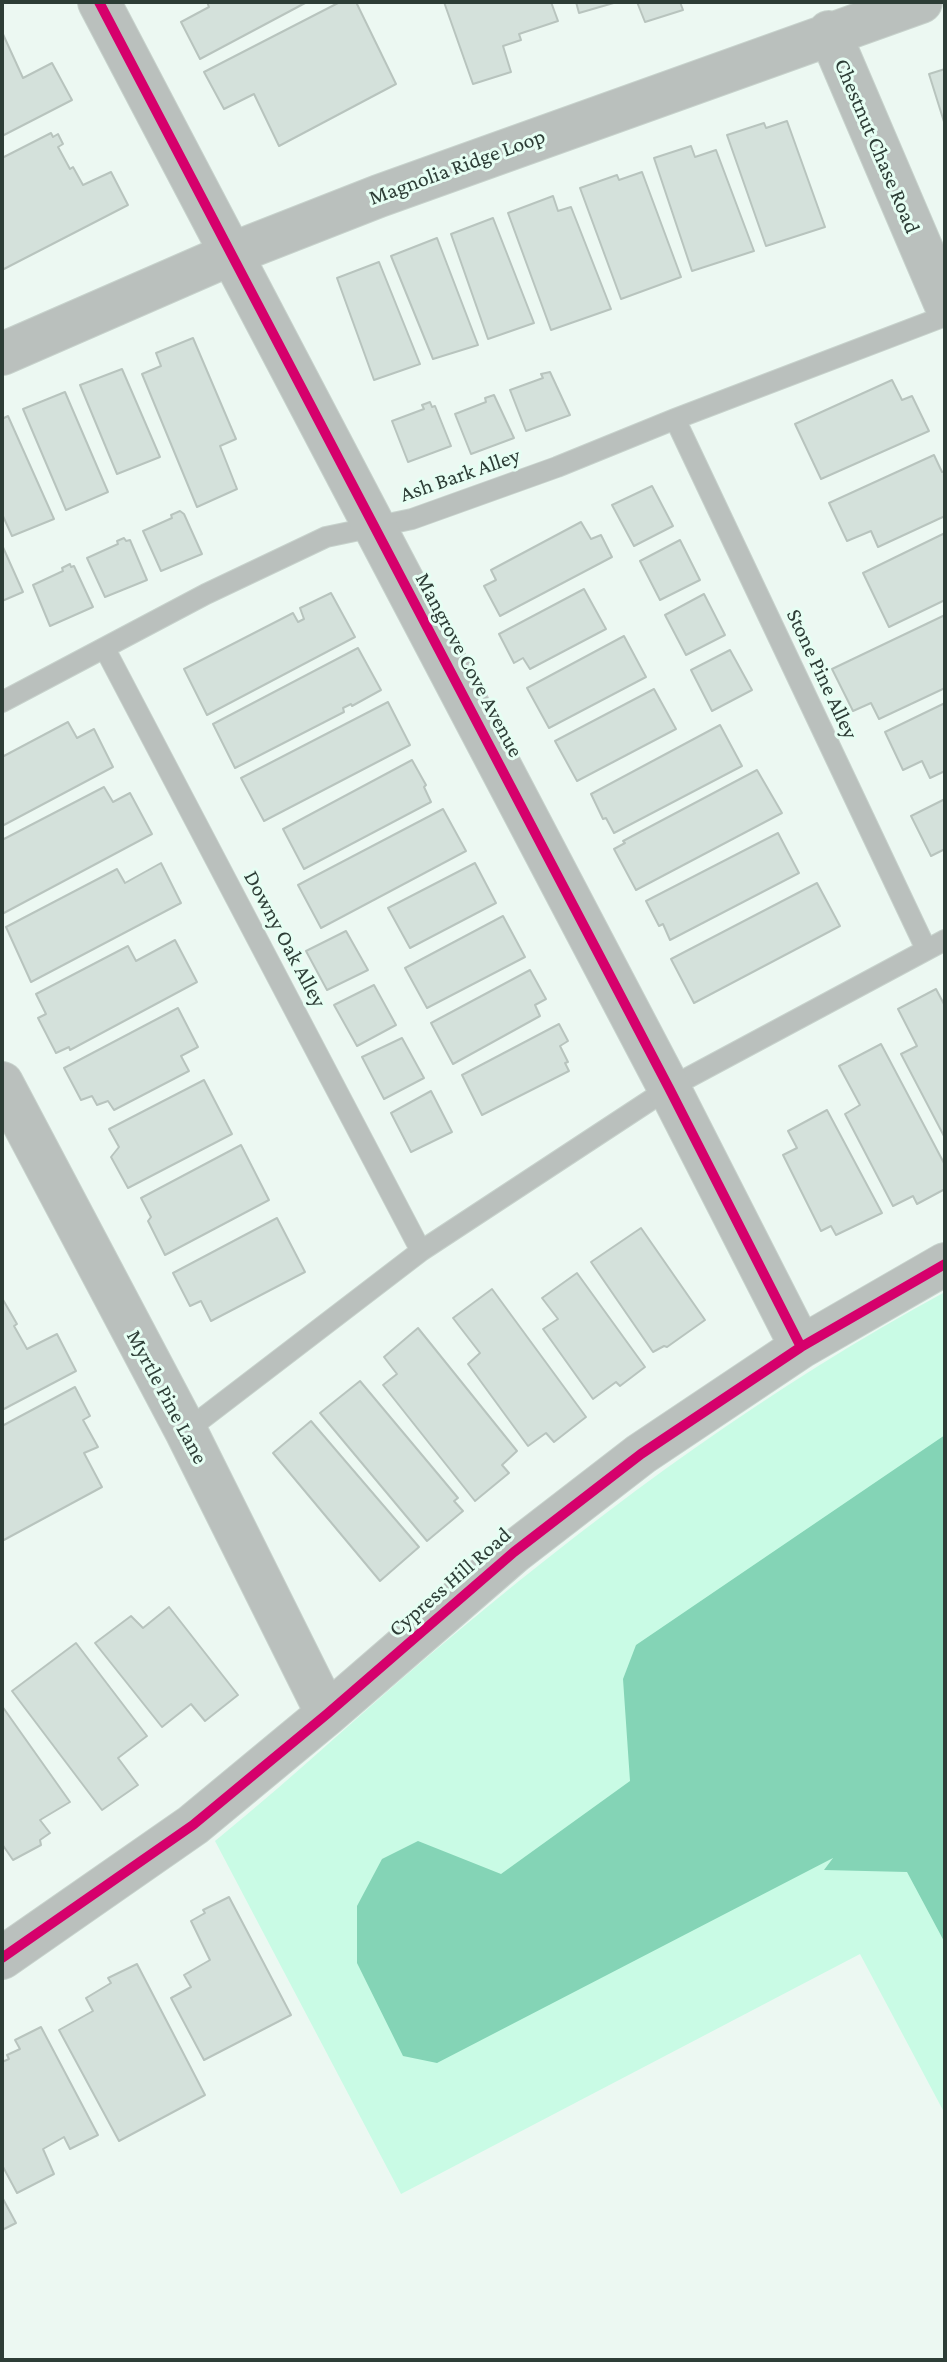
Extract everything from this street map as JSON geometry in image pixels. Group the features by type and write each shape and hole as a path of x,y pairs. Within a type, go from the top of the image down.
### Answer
{"street":[{"name":"Mangrove Cove Avenue","path":"99,2 669,1088 801,1347"},
{"name":"Magnolia Ridge Loop","path":"2,354 231,254 379,196 829,32 921,2"},
{"name":"Chestnut Chase Road","path":"829,32 945,303"},
{"name":"Myrtle Pine Lane","path":"2,1083 186,1431 327,1714"},
{"name":"Cypress Hill Road","path":"2,1958 193,1825 514,1552 641,1454 801,1347 945,1264"}],"lane":[{"name":"Ash Bark Alley","path":"2,702 206,594 326,537 412,519 557,467 945,316"},
{"name":"Stone Pine Alley","path":"675,419 936,944"},
{"name":"Downy Oak Alley","path":"105,649 421,1251"},
{"path":"186,1431 421,1251 669,1088 936,944"}],"shaded area":[{"path":"945,1292 945,2114 860,1954 401,2194 215,1841 463,1627 577,1535 756,1406"},
{"path":"945,1435 945,1943 907,1872 824,1870 833,1858 437,2063 403,2056 357,1963 357,1906 382,1859 418,1841 501,1874 630,1781 623,1679 636,1645"}],"building":[{"path":"207,2 307,2 200,59 181,22 209,7"},
{"path":"340,2 356,2 396,84 279,146 254,94 224,109 204,72"},
{"path":"444,2 551,2 558,21 519,34 521,40 503,46 511,72 473,84"},
{"path":"576,2 617,2 579,13"},
{"path":"637,2 680,2 683,10 645,22"},
{"path":"2,32 23,78 52,63 72,100 2,136"},
{"path":"945,69 945,125 929,74"},
{"path":"787,121 825,227 766,246 727,135 764,123 766,128"},
{"path":"51,133 53,137 58,134 63,144 58,147 83,185 111,172 128,205 2,270 2,158"},
{"path":"691,146 695,157 716,150 754,251 692,271 654,158"},
{"path":"642,172 681,277 621,299 580,188 617,175 619,180"},
{"path":"553,196 558,211 571,207 611,309 551,330 508,213"},
{"path":"493,218 534,323 488,339 451,234"},
{"path":"437,238 478,345 433,359 391,256"},
{"path":"379,262 420,364 374,380 337,278"},
{"path":"193,338 236,439 220,446 237,489 197,507 142,374 161,366 156,353"},
{"path":"122,369 160,457 117,474 80,385"},
{"path":"550,372 570,415 526,431 510,390 543,378 541,374"},
{"path":"892,380 902,400 912,396 929,431 821,479 795,424"},
{"path":"65,392 108,492 66,510 23,409"},
{"path":"494,395 514,438 471,454 455,414 486,402 485,398"},
{"path":"430,402 432,407 435,406 451,446 408,462 392,421 424,409 422,405"},
{"path":"8,416 54,519 12,536 2,514 2,419"},
{"path":"934,455 942,472 945,471 945,516 878,547 871,531 847,541 829,503"},
{"path":"652,486 673,526 634,546 612,505"},
{"path":"180,511 202,554 161,571 143,531"},
{"path":"581,522 591,539 601,535 612,557 500,616 484,586 496,580 491,570"},
{"path":"945,533 945,600 889,627 863,573"},
{"path":"124,538 130,540 147,580 105,597 87,558 118,544 117,541"},
{"path":"680,540 700,580 660,600 640,561"},
{"path":"2,545 23,592 2,601"},
{"path":"70,564 74,566 93,607 50,626 33,585 63,571 62,568"},
{"path":"584,589 606,629 530,669 523,658 514,663 499,634"},
{"path":"331,593 355,637 207,715 184,669 293,613 298,622 304,619 300,608"},
{"path":"704,594 725,635 686,655 665,615"},
{"path":"945,615 945,688 879,719 871,703 853,711 832,669"},
{"path":"624,636 646,677 549,728 527,688"},
{"path":"358,648 381,690 235,768 213,724"},
{"path":"730,650 752,690 712,711 691,670"},
{"path":"654,689 676,729 577,781 555,741"},
{"path":"388,702 410,745 264,821 241,778"},
{"path":"945,703 945,771 930,778 922,761 903,770 885,732"},
{"path":"68,722 77,738 94,729 113,767 2,826 2,757"},
{"path":"720,725 742,766 614,833 591,794"},
{"path":"412,760 426,785 424,787 431,802 304,869 283,829"},
{"path":"757,770 782,813 636,890 614,849 625,843 623,841"},
{"path":"104,787 113,802 130,793 152,834 2,914 2,840"},
{"path":"945,799 945,849 931,856 911,816"},
{"path":"443,809 466,851 321,928 298,885"},
{"path":"778,833 799,873 670,940 663,924 659,926 646,901"},
{"path":"161,863 181,903 31,982 6,927 117,869 125,883"},
{"path":"475,863 496,903 410,948 388,908"},
{"path":"817,883 840,926 694,1003 671,959"},
{"path":"503,916 525,957 427,1008 405,968"},
{"path":"346,931 368,970 327,990 306,951"},
{"path":"175,940 197,982 70,1050 69,1047 56,1053 38,1018 46,1014 36,994 128,946 136,961"},
{"path":"530,970 546,999 535,1005 540,1016 453,1064 431,1023"},
{"path":"374,985 396,1025 357,1046 334,1005"},
{"path":"936,989 945,1006 945,1138 901,1054 917,1046 898,1009"},
{"path":"178,1008 198,1047 181,1056 189,1071 114,1110 108,1101 97,1105 92,1096 81,1100 64,1068"},
{"path":"559,1024 568,1041 560,1046 569,1071 482,1115 462,1075"},
{"path":"402,1038 424,1078 384,1099 362,1057"},
{"path":"881,1044 945,1165 945,1189 917,1204 913,1196 893,1206 845,1114 860,1105 839,1066"},
{"path":"204,1080 232,1134 128,1188 111,1157 119,1147 109,1129"},
{"path":"431,1091 452,1132 411,1152 391,1113"},
{"path":"827,1110 882,1213 836,1235 831,1226 821,1231 783,1155 797,1148 788,1131"},
{"path":"241,1145 269,1200 165,1255 148,1221 151,1217 141,1198"},
{"path":"277,1218 305,1272 211,1321 201,1301 190,1306 173,1273"},
{"path":"641,1228 705,1320 667,1347 653,1352 591,1262"},
{"path":"577,1273 645,1367 620,1386 616,1382 593,1399 543,1329 558,1319 542,1298"},
{"path":"492,1289 586,1417 554,1442 546,1433 528,1446 468,1364 480,1353 453,1318"},
{"path":"2,1298 27,1349 57,1334 76,1371 2,1410"},
{"path":"418,1328 517,1451 502,1465 509,1473 475,1501 383,1385 397,1374 384,1357"},
{"path":"360,1381 458,1498 454,1501 463,1511 427,1541 320,1413"},
{"path":"75,1387 90,1416 83,1420 98,1447 84,1453 102,1487 2,1541 2,1426"},
{"path":"311,1421 419,1547 380,1581 273,1453"},
{"path":"169,1607 238,1695 205,1721 191,1704 162,1727 95,1643 131,1616 143,1628"},
{"path":"76,1643 147,1736 118,1758 138,1785 102,1810 12,1691"},
{"path":"2,1706 70,1802 40,1820 50,1833 40,1840 41,1845 13,1860 2,1844"},
{"path":"229,1897 291,2015 204,2060 171,1998 191,1987 184,1975 210,1960 191,1921 205,1913 203,1910"},
{"path":"137,1964 205,2095 119,2141 59,2030 93,2011 86,1998 111,1983 108,1978"},
{"path":"41,2027 98,2135 70,2149 64,2137 43,2149 54,2174 17,2193 2,2165 2,2062 9,2059 7,2055 20,2049 15,2040"},
{"path":"2,2197 16,2223 2,2230"}],"cycle path":[{"path":"99,2 669,1088 801,1347"},
{"path":"2,1958 193,1825 514,1552 641,1454 801,1347 945,1264"}]}
